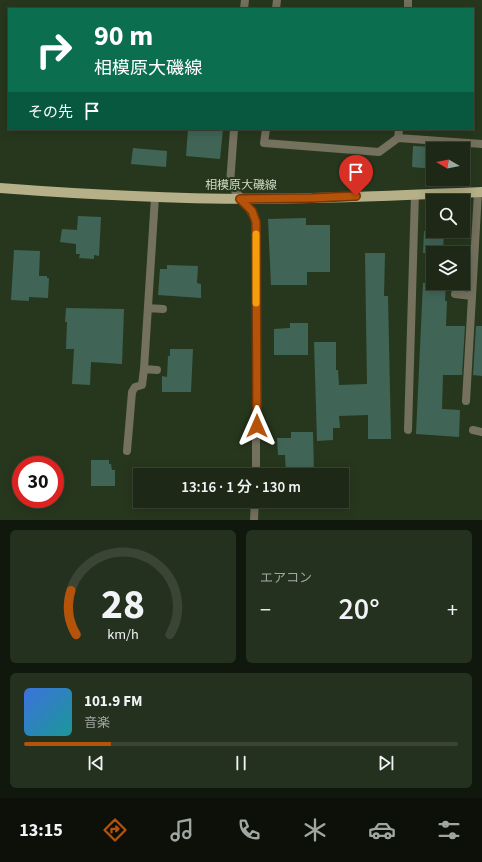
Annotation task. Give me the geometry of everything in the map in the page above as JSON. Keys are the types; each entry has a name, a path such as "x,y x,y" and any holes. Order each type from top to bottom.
{"main road":[{"name":"相模原大磯線","path":"0,188 79,194 240,199 480,192"}],"street":[{"path":"234,130 230,184 240,199 252,211 256,222 256,468"},
{"path":"266,130 264,142 379,152 398,138 482,144"},
{"path":"398,138 399,130"},
{"path":"466,401 480,192"},
{"path":"408,430 415,194"},
{"path":"127,451 132,392 135,387 142,385 144,368 155,197"},
{"path":"455,294 472,296"},
{"path":"148,308 163,309"},
{"path":"144,368 157,370"},
{"path":"473,430 482,432"},
{"path":"254,520 255,508"}],"building":[{"path":"188,130 223,130 220,159 186,156"},
{"path":"413,146 426,147 426,168 412,167"},
{"path":"133,148 167,151 166,167 131,164"},
{"path":"78,216 101,217 99,256 94,255 94,259 79,258 80,254 76,254 76,244 60,242 62,229 77,230"},
{"path":"306,218 306,225 330,225 330,272 307,272 307,285 271,285 268,219"},
{"path":"424,231 426,231 426,238 444,238 443,246 426,246 426,253 423,253"},
{"path":"14,250 40,251 39,276 47,276 47,278 49,278 48,298 29,297 29,301 11,300"},
{"path":"365,253 385,253 384,296 388,296 391,439 368,439 368,415 339,416 340,428 333,428 333,440 317,441 314,342 336,342 336,370 338,370 339,385 367,384"},
{"path":"167,265 198,266 197,283 201,284 201,298 158,295 160,269 167,269"},
{"path":"423,283 426,283 426,290 446,290 445,301 447,301 446,326 465,326 462,375 443,375 442,409 460,410 459,437 416,434"},
{"path":"66,308 124,309 122,364 91,362 90,385 72,384 74,349 66,349"},
{"path":"290,323 308,323 308,355 274,355 274,329 290,328"},
{"path":"476,326 482,326 482,376 473,375"},
{"path":"170,349 193,349 191,392 162,392 162,376 167,377 168,356 170,356"},
{"path":"291,432 313,432 314,468 286,468 285,455 278,455 277,438 291,438"},
{"path":"91,460 109,460 112,470 115,470 115,486 91,486"}],"slow traffic":[{"path":"256,234 256,303"}],"route":[{"path":"257,426 256,222 252,211 240,199 356,196"}]}
